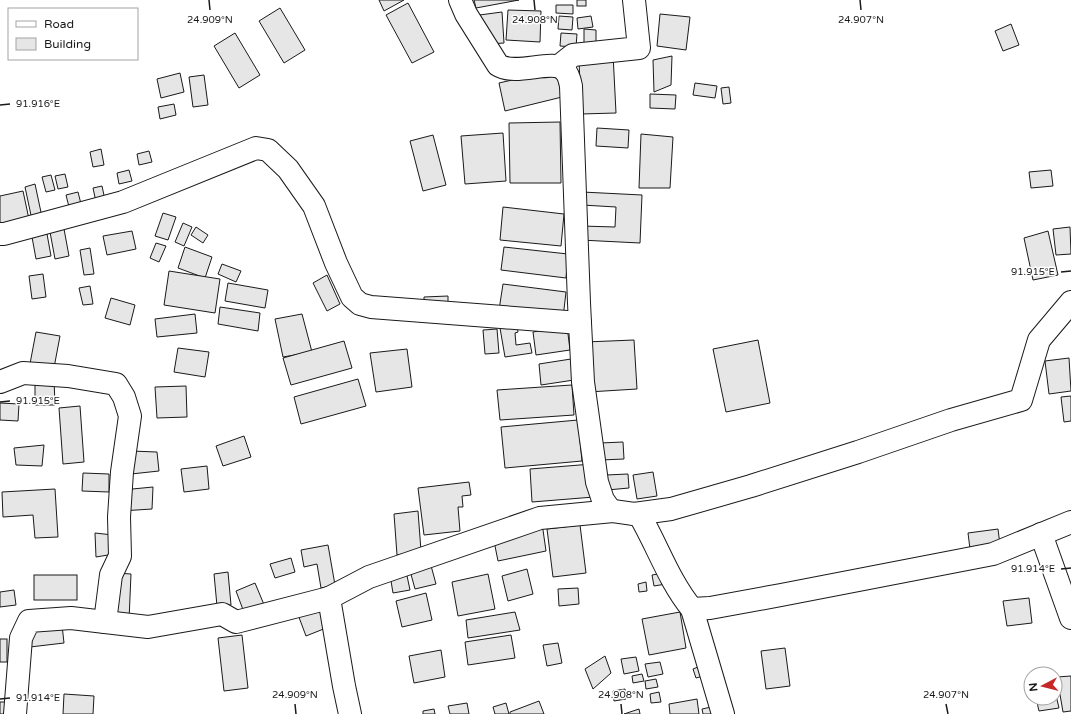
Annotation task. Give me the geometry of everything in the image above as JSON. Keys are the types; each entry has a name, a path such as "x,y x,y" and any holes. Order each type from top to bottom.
{"street":[{"path":"460,0 466,14 498,65 504,69 559,66 573,54 640,48 634,0"},
{"path":"559,66 566,71 572,86 583,382 597,482 602,500 613,511"},
{"path":"0,234 123,202 256,148 268,150 288,169 314,206 336,263 352,297 360,304 371,307 580,323"},
{"path":"634,514 671,509 751,486 858,452 951,420 1021,400 1038,340 1071,302"},
{"path":"0,382 23,373 68,376 116,384 124,397 130,416 122,472 119,517 120,556 111,575 105,622"},
{"path":"15,714 21,638 29,621 71,618 148,627 222,614 236,622 328,598 369,577 540,518 613,511 640,516 682,598 692,609 723,714"},
{"path":"692,609 710,608 993,554 1071,522"},
{"path":"1041,534 1071,618"},
{"path":"328,598 350,714"}],"building":[{"path":"379,0 404,0 384,11"},
{"path":"474,0 519,0 476,8"},
{"path":"577,0 586,0 586,6 577,6"},
{"path":"408,3 434,52 412,63 386,15"},
{"path":"556,5 573,5 573,14 556,13"},
{"path":"280,8 305,50 284,63 259,21"},
{"path":"508,10 541,11 540,42 506,40"},
{"path":"502,12 504,43 489,44 472,16"},
{"path":"660,14 690,17 686,50 657,46"},
{"path":"559,16 573,17 572,30 558,29"},
{"path":"591,16 593,27 578,29 577,18"},
{"path":"1011,24 1019,45 1003,51 995,31"},
{"path":"584,29 596,30 596,44 584,43"},
{"path":"235,33 260,75 239,88 214,46"},
{"path":"561,33 577,34 576,47 560,46"},
{"path":"613,54 616,113 581,114 579,59"},
{"path":"672,56 671,85 654,92 653,60"},
{"path":"556,70 562,97 505,111 499,83"},
{"path":"180,73 184,92 161,98 157,79"},
{"path":"204,75 208,105 193,107 189,77"},
{"path":"695,83 717,86 715,98 693,95"},
{"path":"729,87 731,103 723,104 721,88"},
{"path":"650,94 676,95 675,109 650,108"},
{"path":"174,104 176,115 160,119 158,107"},
{"path":"560,122 561,183 510,183 509,123"},
{"path":"597,128 629,130 628,148 596,146"},
{"path":"503,133 506,181 465,184 461,136"},
{"path":"641,134 673,137 670,188 639,188"},
{"path":"433,135 446,185 423,191 410,141"},
{"path":"101,149 104,165 93,167 90,152"},
{"path":"149,151 152,162 139,165 137,154"},
{"path":"129,170 132,181 119,184 117,173"},
{"path":"1051,170 1053,186 1031,188 1029,172"},
{"path":"65,174 68,187 58,189 55,176"},
{"path":"51,175 55,190 46,192 42,177"},
{"path":"35,184 42,217 32,220 25,187"},
{"path":"102,186 105,200 96,202 93,188"},
{"path":"23,191 30,224 0,226 0,196"},
{"path":"78,192 81,204 69,207 66,195"},
{"path":"582,192 642,195 640,243 580,240 581,226 615,227 616,207 582,205"},
{"path":"503,207 564,214 561,246 500,240"},
{"path":"163,213 176,217 168,240 155,236"},
{"path":"183,223 192,227 184,246 175,242"},
{"path":"196,227 208,235 203,243 191,235"},
{"path":"1070,227 1071,254 1056,255 1053,229"},
{"path":"64,229 69,256 55,259 50,232"},
{"path":"132,231 136,249 107,255 103,236"},
{"path":"1048,231 1058,275 1033,280 1024,238"},
{"path":"47,234 51,256 36,259 32,237"},
{"path":"156,243 166,246 159,262 150,258"},
{"path":"185,247 212,257 205,278 178,268"},
{"path":"504,247 568,254 566,278 501,270"},
{"path":"90,248 94,274 84,275 80,250"},
{"path":"222,264 241,271 236,282 218,274"},
{"path":"169,271 220,279 215,313 164,305"},
{"path":"43,274 46,297 32,299 29,276"},
{"path":"327,275 340,304 327,311 313,283"},
{"path":"228,283 268,290 265,308 225,301"},
{"path":"503,284 566,292 563,318 499,310"},
{"path":"90,286 93,304 83,305 79,288"},
{"path":"448,296 448,307 424,308 424,297"},
{"path":"111,298 135,305 130,325 105,318"},
{"path":"220,307 260,313 258,331 218,324"},
{"path":"195,314 197,333 157,337 155,319"},
{"path":"302,314 312,352 283,357 275,319"},
{"path":"517,325 518,332 515,333 516,345 530,343 532,353 505,357 500,328"},
{"path":"567,326 570,350 536,355 533,332"},
{"path":"497,329 499,353 485,354 483,330"},
{"path":"36,332 60,336 53,373 29,369"},
{"path":"634,340 637,389 588,392 585,342"},
{"path":"758,340 770,403 726,412 713,349"},
{"path":"344,341 352,368 291,385 283,358"},
{"path":"178,348 209,352 205,377 174,372"},
{"path":"407,349 412,387 376,392 370,353"},
{"path":"1069,358 1071,391 1049,394 1045,361"},
{"path":"571,359 574,380 541,385 539,364"},
{"path":"35,379 54,379 55,405 35,405"},
{"path":"358,379 366,406 301,424 294,397"},
{"path":"572,385 574,415 500,420 497,390"},
{"path":"186,386 187,417 157,418 155,387"},
{"path":"1071,396 1071,421 1064,422 1061,397"},
{"path":"0,403 19,404 18,421 0,420"},
{"path":"80,406 84,462 63,464 59,408"},
{"path":"578,420 582,461 505,468 501,427"},
{"path":"244,436 251,457 223,466 216,446"},
{"path":"623,442 624,459 601,460 600,443"},
{"path":"44,445 42,466 16,465 14,448"},
{"path":"131,451 157,452 159,471 131,474"},
{"path":"592,464 594,497 532,502 530,469"},
{"path":"207,466 209,489 184,492 181,469"},
{"path":"653,472 657,496 637,499 633,475"},
{"path":"83,473 109,474 109,492 82,491"},
{"path":"628,474 629,488 607,490 606,475"},
{"path":"469,482 471,495 462,496 463,507 458,507 460,531 424,535 418,488"},
{"path":"153,487 152,509 121,511 122,490"},
{"path":"55,489 58,537 35,538 33,515 3,517 2,492"},
{"path":"418,511 421,551 397,555 394,514"},
{"path":"542,523 546,551 498,561 493,536"},
{"path":"580,525 586,573 553,577 547,529"},
{"path":"998,529 1000,545 970,549 968,533"},
{"path":"95,533 113,535 114,554 96,557"},
{"path":"328,545 335,585 321,588 317,564 304,567 301,550"},
{"path":"291,558 295,572 275,578 270,564"},
{"path":"430,562 436,584 415,589 409,567"},
{"path":"527,569 533,594 508,601 502,576"},
{"path":"406,571 410,590 393,593 390,575"},
{"path":"228,572 231,605 217,606 214,574"},
{"path":"116,573 131,574 129,620 114,619"},
{"path":"664,573 666,584 654,586 652,575"},
{"path":"488,574 495,609 458,616 452,582"},
{"path":"34,575 77,575 77,600 34,600"},
{"path":"646,582 647,591 639,592 638,584"},
{"path":"255,583 265,607 245,615 236,591"},
{"path":"578,588 579,604 559,606 558,589"},
{"path":"14,590 16,605 0,607 0,592"},
{"path":"426,593 432,620 402,627 396,601"},
{"path":"1029,598 1032,623 1007,626 1003,601"},
{"path":"317,604 326,628 306,636 297,612"},
{"path":"515,612 520,630 468,638 466,620"},
{"path":"680,612 686,648 649,655 642,619"},
{"path":"62,625 64,643 30,647 28,629"},
{"path":"242,635 248,688 224,691 218,638"},
{"path":"511,635 515,658 468,665 465,642"},
{"path":"0,639 7,639 7,662 0,662"},
{"path":"558,643 562,663 547,666 543,645"},
{"path":"785,648 790,686 766,689 761,651"},
{"path":"441,650 445,677 414,683 409,656"},
{"path":"605,656 611,673 593,689 585,669"},
{"path":"636,657 639,671 624,674 621,659"},
{"path":"660,662 663,674 648,677 645,664"},
{"path":"703,665 707,675 696,678 693,669"},
{"path":"642,674 644,681 633,683 632,676"},
{"path":"1071,676 1071,711 1063,712 1062,706 1063,677"},
{"path":"656,679 658,687 646,689 645,681"},
{"path":"625,689 626,699 614,701 613,691"},
{"path":"659,692 661,702 651,703 650,694"},
{"path":"64,694 94,696 93,714 63,714"},
{"path":"697,699 699,714 670,714 669,704"},
{"path":"539,701 544,714 510,714 510,712"},
{"path":"0,702 8,702 8,714 0,714"},
{"path":"467,703 469,714 450,714 448,706"},
{"path":"506,703 509,714 495,714 493,707"},
{"path":"716,706 718,714 703,714 702,709"},
{"path":"1038,706 1059,706 1059,708 1039,711"},
{"path":"434,709 435,714 423,714 423,711"},
{"path":"639,709 640,714 624,714"}]}
